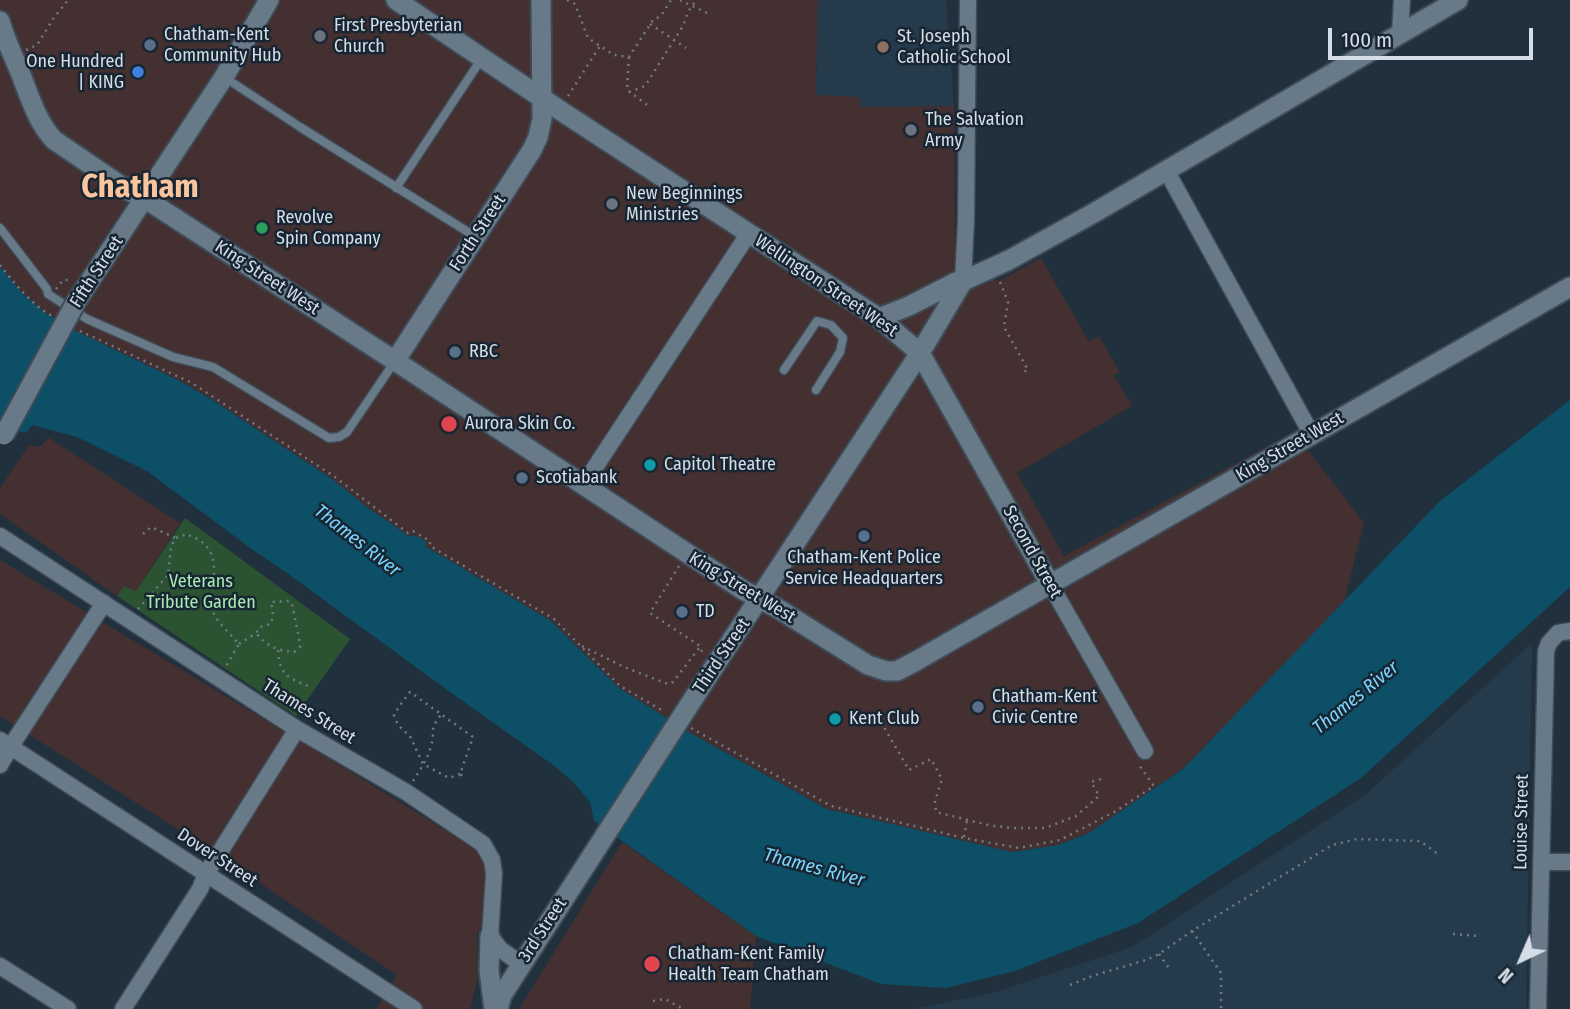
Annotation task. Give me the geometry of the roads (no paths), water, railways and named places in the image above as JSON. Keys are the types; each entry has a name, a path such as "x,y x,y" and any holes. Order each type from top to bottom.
{"street":[{"name":"Fifth Street","path":"2,438 76,302 224,77 269,0"},
{"name":"Wellington Street West","path":"396,0 416,6 482,58 541,98 879,318 920,353"},
{"name":"Forth Street","path":"395,361 532,150 538,136 542,119 541,0"},
{"path":"920,353 963,281 968,0"},
{"path":"1400,33 1402,0"},
{"path":"879,318 1009,260 1458,0"},
{"name":"King Street West","path":"1,31 46,132 54,141 743,590 868,665 886,671 897,671 1570,287"},
{"path":"1166,170 1312,435"},
{"path":"584,484 750,233"},
{"name":"Second Street","path":"920,353 1145,751"},
{"name":"Third Street","path":"593,854 920,353"},
{"name":"Thames Street","path":"0,536 297,729 406,792 483,844 492,860 494,874 490,936"},
{"path":"0,765 5,743 104,603"},
{"name":"Louise Street","path":"1538,1009 1546,651 1558,633 1570,631"},
{"path":"123,1009 297,729"},
{"name":"Dover Street","path":"5,743 414,1009"},
{"name":"3rd Street","path":"496,1009 521,964 593,854"},
{"path":"1541,862 1570,862"},
{"path":"490,936 500,949 521,964"},
{"path":"490,936 489,971 496,1009"},
{"path":"0,966 68,1009"}],"lane":[{"path":"396,188 482,58"},
{"path":"224,77 476,237"},
{"path":"0,228 47,289 48,294 77,313 173,358 213,367 329,438 339,438 346,432 395,361"},
{"path":"784,370 817,321 831,326 843,338 840,352 816,390"}],"water":[{"name":"Thames River","path":"0,267 23,294 44,312 211,399 332,479 410,537 414,535 426,541 425,546 551,621 619,688 694,735 827,809 1012,852 1058,845 1089,833 1184,768 1440,501 1570,400 1570,587 1361,778 1138,923 1015,971 946,988 881,984 756,936 594,821 590,802 556,767 147,471 77,437 32,425 26,433 0,425"}],"place":[{"name":"First Presbyterian Church","path":"320,36"},
{"name":"Chatham-Kent Community Hub","path":"150,45"},
{"name":"St. Joseph Catholic School","path":"883,47"},
{"name":"One Hundred | KING","path":"138,72"},
{"name":"The Salvation Army","path":"911,130"},
{"name":"New Beginnings Ministries","path":"612,204"},
{"name":"Revolve Spin Company","path":"262,228"},
{"name":"RBC","path":"455,352"},
{"name":"Aurora Skin Co.","path":"449,424"},
{"name":"Capitol Theatre","path":"650,465"},
{"name":"Scotiabank","path":"522,478"},
{"name":"Chatham-Kent Police Service Headquarters","path":"864,536"},
{"name":"TD","path":"682,612"},
{"name":"Chatham-Kent Civic Centre","path":"978,707"},
{"name":"Kent Club","path":"835,719"},
{"name":"Chatham-Kent Family Health Team Chatham","path":"652,964"}],"district":[{"name":"Chatham","path":"140,188"}],"park label":[{"name":"Veterans Tribute Garden","path":"201,592"}]}
